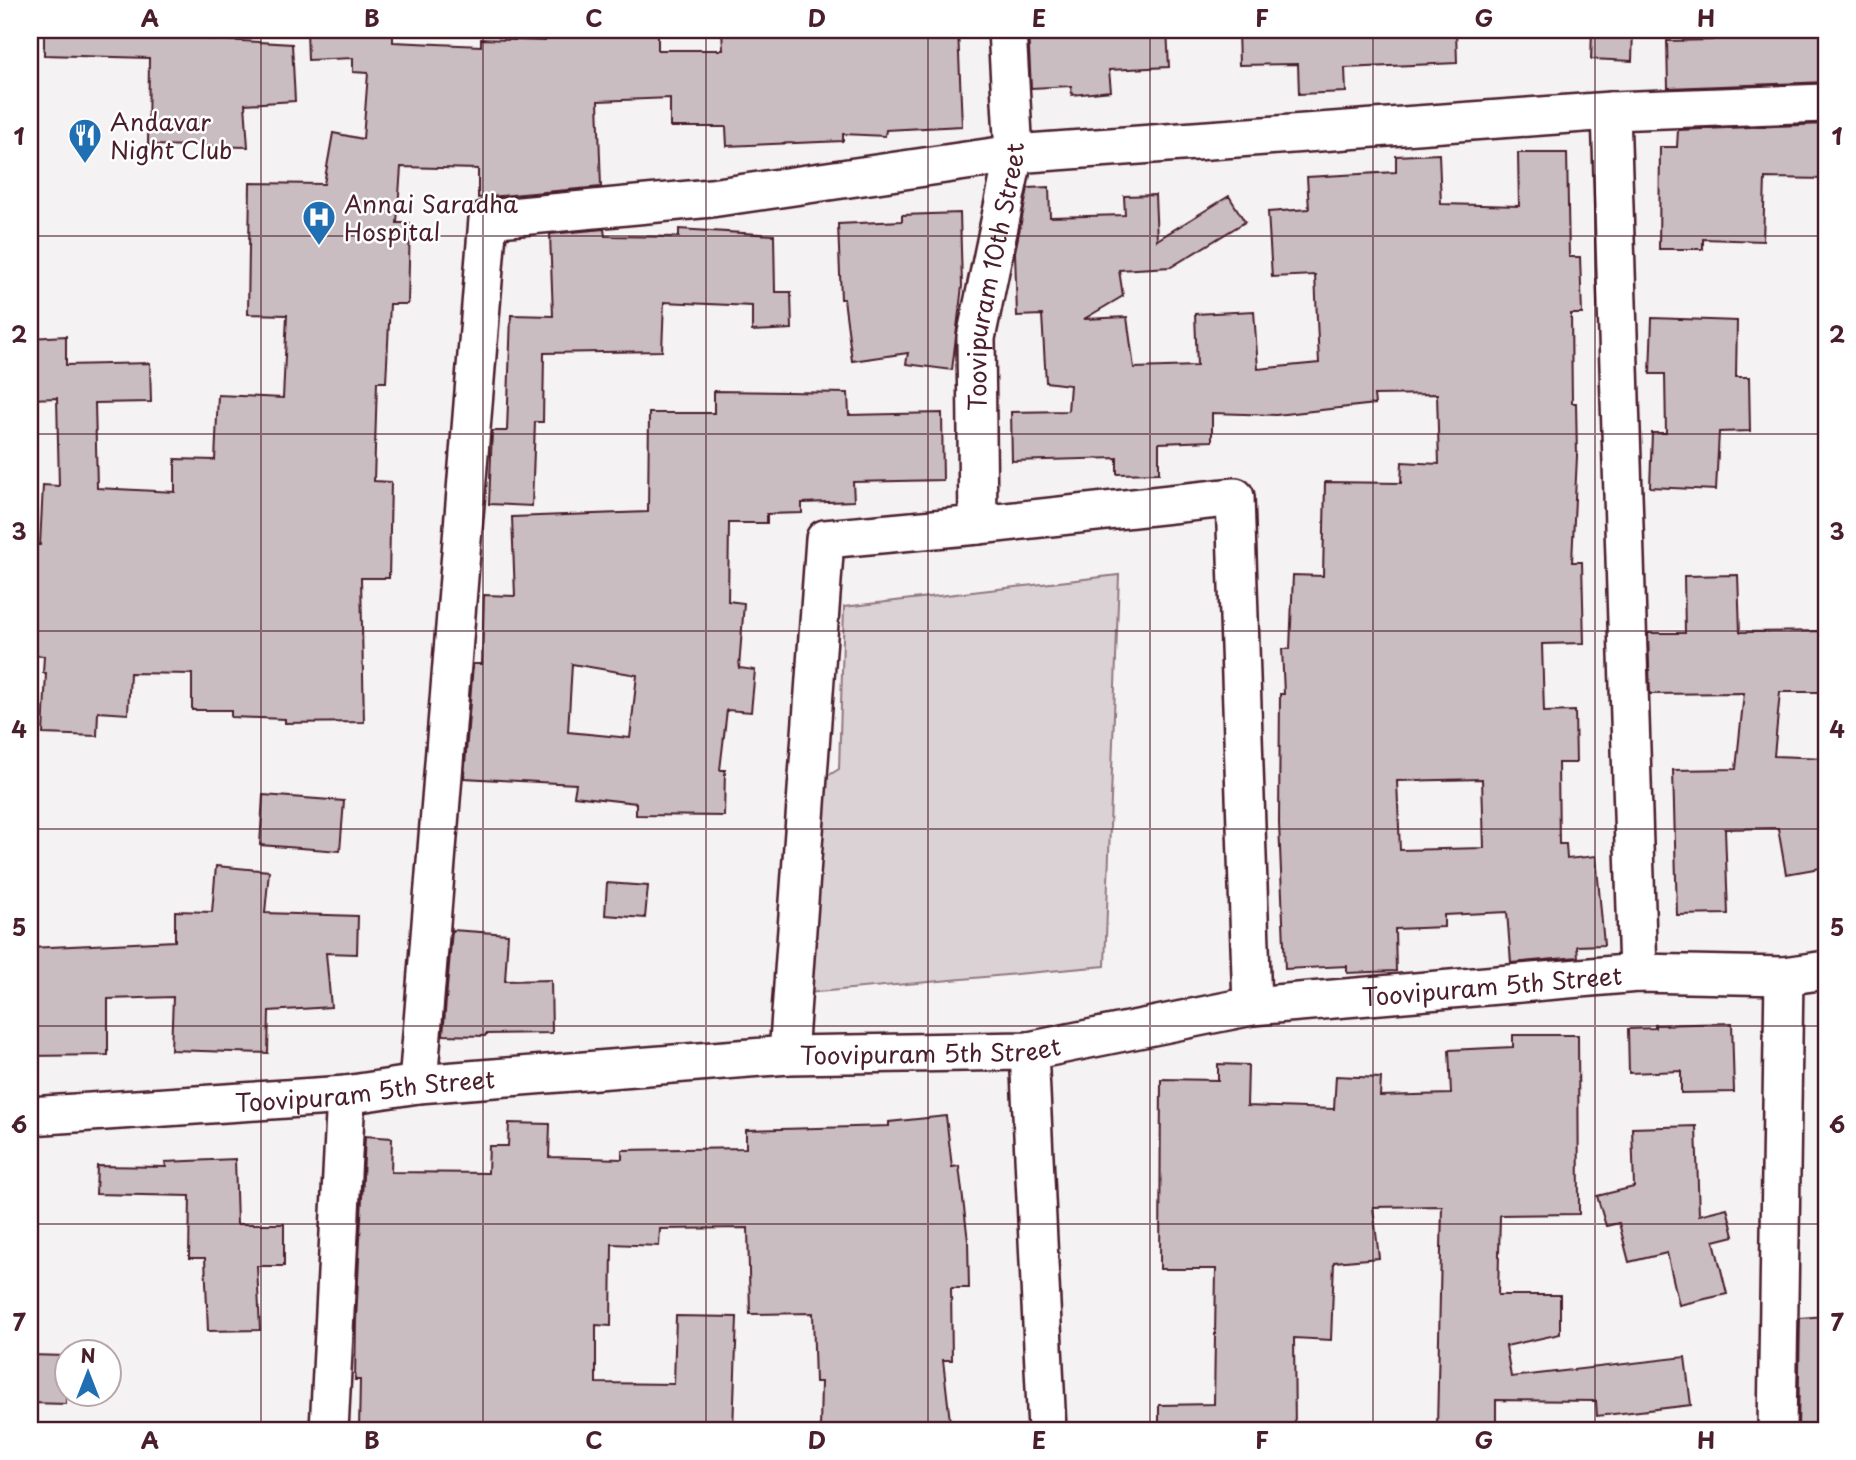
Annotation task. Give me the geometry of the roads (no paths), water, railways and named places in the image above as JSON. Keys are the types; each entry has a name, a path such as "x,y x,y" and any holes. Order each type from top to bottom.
{"street":[{"name":"Toovipuram 10th Street","path":"978,525 976,338 1013,154 1007,30"},
{"path":"418,1084 488,219 711,198 1013,154 1611,111 1826,103"},
{"path":"1611,111 1638,973"},
{"path":"788,1055 825,539 1235,497 1252,1006"},
{"name":"Toovipuram 5th Street","path":"30,1116 346,1095 418,1084 788,1055 1029,1051 1252,1006 1638,973 1784,976 1826,970"},
{"path":"1776,1430 1784,976"},
{"path":"1029,1051 1046,1430"},
{"path":"330,1430 346,1095"}],"place":[{"name":"Andavar Night Club","path":"85,165"},
{"name":"Annai Saradha Hospital","path":"319,247"}]}
